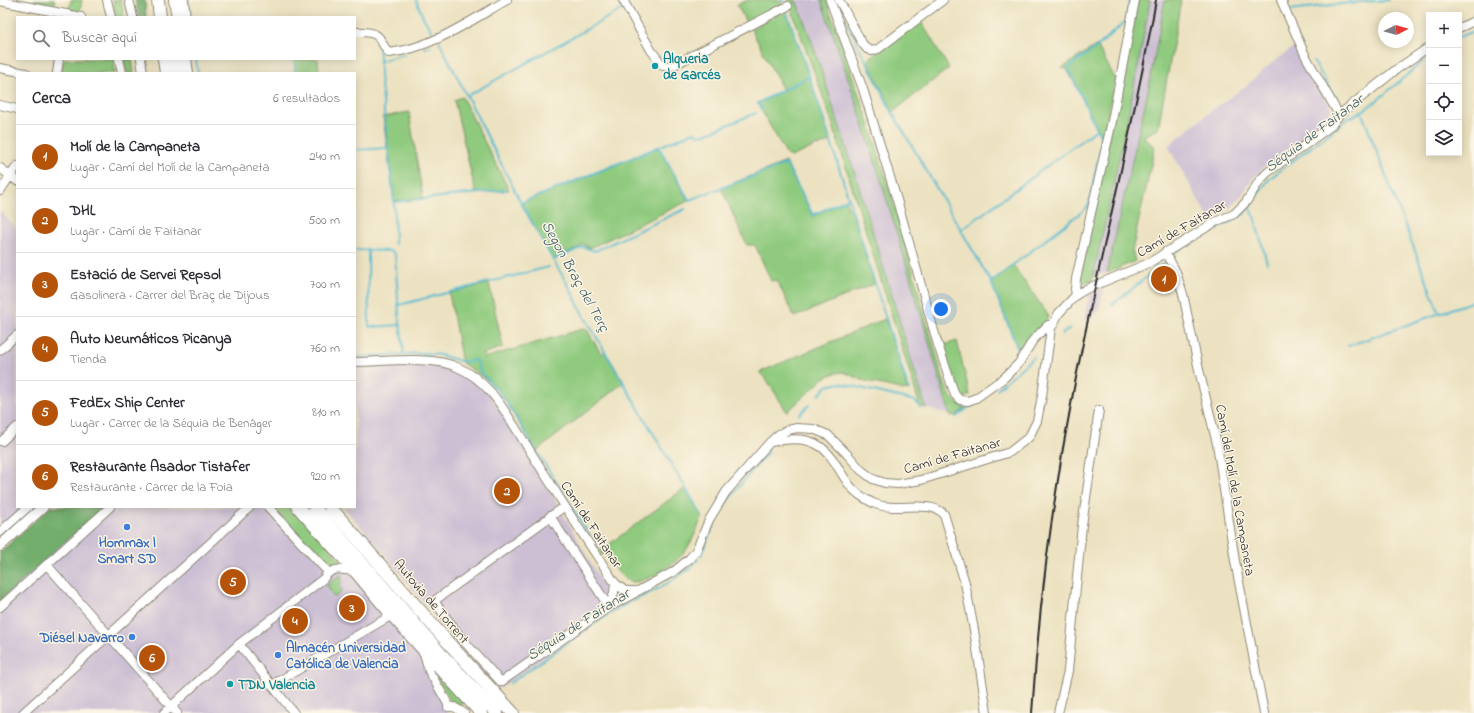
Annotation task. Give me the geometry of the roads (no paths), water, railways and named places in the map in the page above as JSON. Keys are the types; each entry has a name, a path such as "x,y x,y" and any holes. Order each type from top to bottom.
{"highway":[{"path":"152,0 153,16"},
{"path":"158,0 160,16"},
{"path":"170,0 171,16"},
{"path":"175,0 178,16"},
{"path":"156,60 158,72"},
{"path":"164,60 166,72"},
{"path":"176,60 178,72"},
{"path":"185,60 188,72"},
{"path":"299,508 392,615 481,713"},
{"name":"Autovia de Torrent","path":"315,508 440,653 497,713"},
{"name":"Autovia de Torrent","path":"331,508 443,637 513,713"},
{"path":"341,508 368,540 443,637"}],"main road":[{"path":"0,546 42,508"}],"street":[{"path":"107,0 111,16"},
{"path":"129,0 133,16"},
{"path":"184,0 186,16"},
{"path":"356,32 370,32 378,37 389,53 404,51 432,42 507,0"},
{"path":"622,0 651,50 663,66 672,66 788,6"},
{"path":"830,0 863,89 897,200 938,345 955,395 960,400 976,398 996,384 1019,363 1037,334 1048,325 1053,325"},
{"path":"839,0 862,43 867,49 872,51 878,49 943,0"},
{"path":"1076,295 1076,279 1112,121 1135,0"},
{"path":"1281,0 1305,55 1339,115"},
{"path":"0,1 69,16"},
{"path":"1462,27 1474,21"},
{"name":"Camí de Faitanar","path":"356,362 428,361 448,364 473,375 483,383 501,404 615,583 625,591 638,591 673,572 689,559 696,550 709,520 726,492 770,442 779,434 788,430 797,428 813,429 828,435 848,454 861,470 873,479 885,483 898,484 921,480 1010,452 1029,437 1038,421 1048,344 1053,325 1059,313 1076,295 1086,289 1149,263 1216,222 1234,214 1246,202 1260,180 1268,172 1331,126 1339,115 1426,48"},
{"path":"56,72 59,60"},
{"path":"119,60 122,72"},
{"path":"141,60 143,72"},
{"path":"0,68 21,72"},
{"path":"0,106 16,109"},
{"path":"0,168 14,178 0,191"},
{"name":"Camí del Molí de la Campaneta","path":"1165,252 1176,272 1183,294 1217,444 1235,561 1264,713"},
{"path":"0,350 16,336"},
{"path":"1058,713 1068,671 1082,525 1100,410"},
{"path":"0,441 16,428"},
{"path":"770,442 805,440 818,444 832,459 852,488 863,497 874,503 893,508 932,507 940,510 944,514 965,583 987,713"},
{"path":"565,506 434,601 462,640 501,682 609,607 638,591"},
{"path":"2,529 27,508"},
{"path":"0,607 109,508"},
{"path":"23,713 249,508"},
{"path":"269,508 328,572"},
{"path":"550,516 609,607"},
{"path":"47,565 177,713"},
{"path":"164,713 239,644 324,579 328,572 336,569 356,572"},
{"path":"609,607 614,593 615,583"},
{"path":"272,685 392,615"},
{"path":"239,644 294,713"},
{"path":"422,647 429,671 448,704 448,710 454,707 464,713"}],"waterway":[{"path":"188,0 190,16"},
{"name":"Segon Braç del Terç","path":"416,0 423,17 435,37"},
{"path":"467,96 623,9 618,0"},
{"path":"1020,354 991,282 1088,207 1102,140 1068,68 1098,46 1126,21 1130,0"},
{"path":"1349,0 1350,3 1388,0"},
{"path":"1289,10 1350,3"},
{"path":"786,10 819,104 909,390"},
{"path":"843,16 891,110 961,230"},
{"name":"Séquia de Faitanar","path":"1462,36 1474,31"},
{"path":"374,38 379,43 380,61"},
{"name":"Segon Braç del Terç","path":"439,41 521,203 571,290 581,311 702,516"},
{"path":"424,48 431,46"},
{"path":"395,244 394,202 380,75 380,61 405,54"},
{"name":"Séquia de Faitanar","path":"1175,252 1244,214 1269,179 1349,118 1364,110 1380,98 1426,59"},
{"path":"196,60 198,72"},
{"path":"294,60 295,72"},
{"path":"1313,61 1339,103"},
{"path":"762,110 758,103 810,76"},
{"path":"1361,111 1439,313"},
{"path":"521,203 695,132 698,135 705,134 756,113"},
{"path":"991,282 961,230 1097,129"},
{"path":"659,147 689,200 786,164 813,215 849,198"},
{"path":"356,150 388,148"},
{"path":"394,202 506,190"},
{"path":"1249,207 1253,212 1267,263"},
{"path":"553,260 583,247 595,251 685,209"},
{"path":"356,250 390,251 395,254 399,315 404,354"},
{"path":"368,250 369,327 401,325"},
{"name":"Séquia de Faitanar","path":"1112,305 1164,263"},
{"path":"399,305 549,267"},
{"path":"1348,346 1474,301"},
{"name":"Séquia de Faitanar","path":"1062,334 1070,328"},
{"path":"356,357 422,353 440,355 464,362 476,360 481,373 501,394 598,549"},
{"name":"Séquia de Faitanar","path":"997,389 1034,357"},
{"name":"Séquia de Faitanar","path":"819,395 827,386 840,383 915,401 921,408"},
{"name":"Séquia de Faitanar","path":"956,417 976,402"},
{"name":"Séquia de Faitanar","path":"799,415 809,405"},
{"name":"Séquia de Faitanar","path":"701,555 712,528 727,501 769,451"},
{"name":"Séquia de Faitanar","path":"510,683 615,610 661,587 688,570 698,559"}],"railway":[{"path":"1032,713 1043,590 1053,509 1066,428 1137,97 1156,0"}],"place":[{"name":"Alqueria de Garcés","path":"655,66"},
{"name":"Molí de la Campaneta","path":"1164,279"},
{"name":"DHL","path":"507,491"},
{"name":"Hommax | Smart SD","path":"127,527"},
{"name":"FedEx Ship Center","path":"233,582"},
{"name":"Estació de Servei Repsol","path":"352,608"},
{"name":"Auto Neumáticos Picanya","path":"295,621"},
{"name":"Diésel Navarro","path":"132,637"},
{"name":"Almacén Universidad Católica de Valencia","path":"278,655"},
{"name":"Restaurante Asador Tistafer","path":"152,658"},
{"name":"TDN Valencia","path":"230,684"}]}
